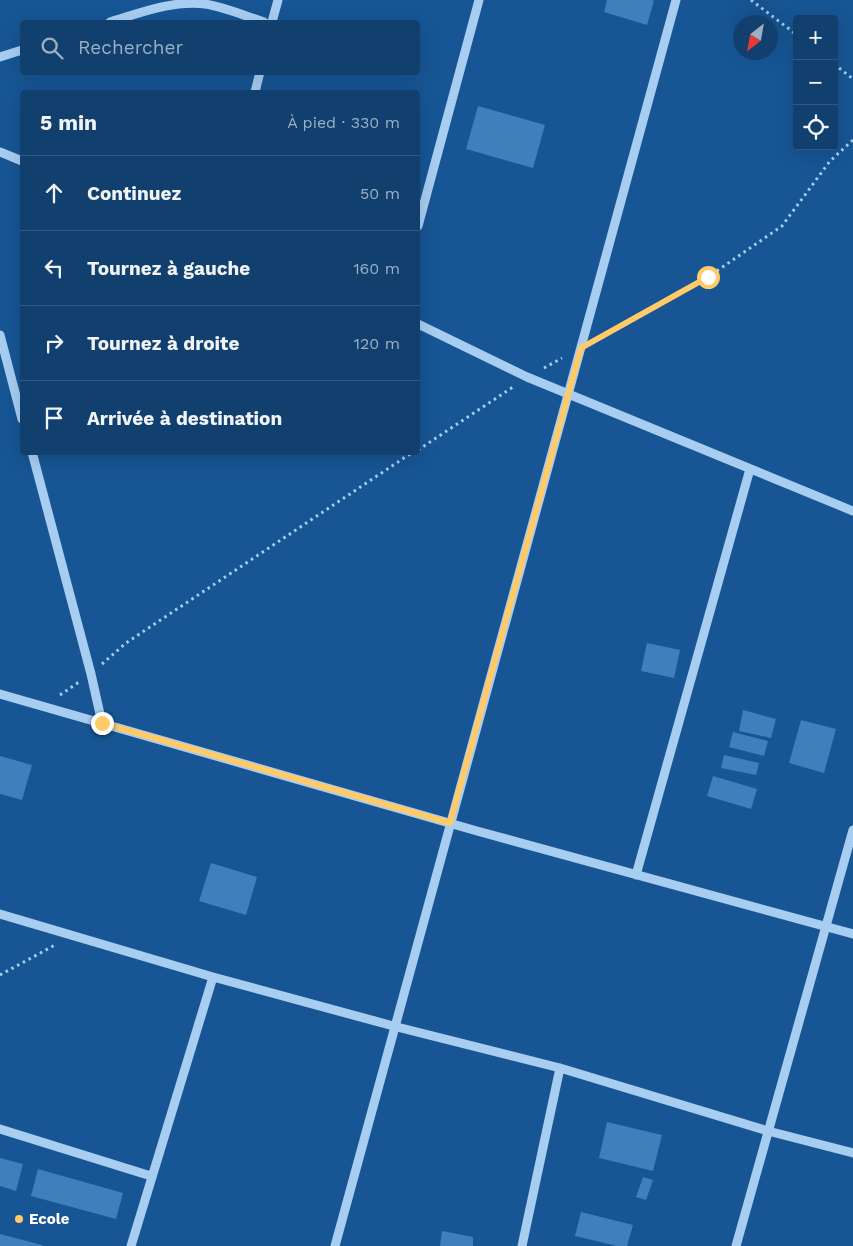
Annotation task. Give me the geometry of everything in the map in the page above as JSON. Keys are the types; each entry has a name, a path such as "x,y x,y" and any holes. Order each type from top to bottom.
{"street":[{"path":"273,20 278,0"},
{"path":"420,219 479,0"},
{"path":"335,1246 397,1027 450,823 676,0"},
{"path":"117,20 163,6 184,3 205,4 257,20"},
{"path":"0,57 20,51"},
{"path":"256,90 259,75"},
{"path":"0,152 20,160"},
{"path":"420,325 528,377 853,512"},
{"path":"0,335 20,411"},
{"path":"33,455 91,674 102,723"},
{"path":"636,875 750,469"},
{"path":"0,694 450,823 853,934"},
{"path":"736,1246 853,830"},
{"path":"0,914 76,934 214,977 397,1027 560,1068 768,1131 853,1153"},
{"path":"131,1246 151,1176 214,977"},
{"path":"522,1246 560,1068"},
{"path":"0,1129 151,1176"}],"path":[{"path":"751,0 793,33"},
{"path":"838,67 853,79"},
{"path":"420,449 528,377 708,277 782,226 830,161 853,140"},
{"path":"36,704 66,693 126,643 408,455"},
{"path":"0,975 76,934"}],"building":[{"path":"607,0 654,1 647,25 604,12"},
{"path":"478,106 545,125 533,168 466,149"},
{"path":"647,643 680,650 674,678 641,671"},
{"path":"743,710 776,719 771,738 739,731"},
{"path":"801,720 836,729 824,773 789,763"},
{"path":"733,732 768,741 764,756 729,747"},
{"path":"724,755 759,763 756,775 721,768"},
{"path":"0,756 32,765 22,800 0,794"},
{"path":"713,776 757,789 751,809 707,796"},
{"path":"211,863 257,877 246,915 199,901"},
{"path":"607,1122 662,1135 653,1171 599,1158"},
{"path":"0,1158 23,1164 16,1191 0,1186"},
{"path":"38,1169 123,1193 116,1219 31,1196"},
{"path":"643,1177 653,1180 646,1200 636,1197"},
{"path":"581,1212 633,1225 627,1246 617,1246 575,1236"},
{"path":"442,1231 473,1237 473,1246 440,1246"},
{"path":"0,1234 42,1245 42,1246 0,1246"}],"place":[{"name":"Ecole","path":"19,1219"}],"route":[{"path":"102,723 450,823 581,348 708,277"}]}
